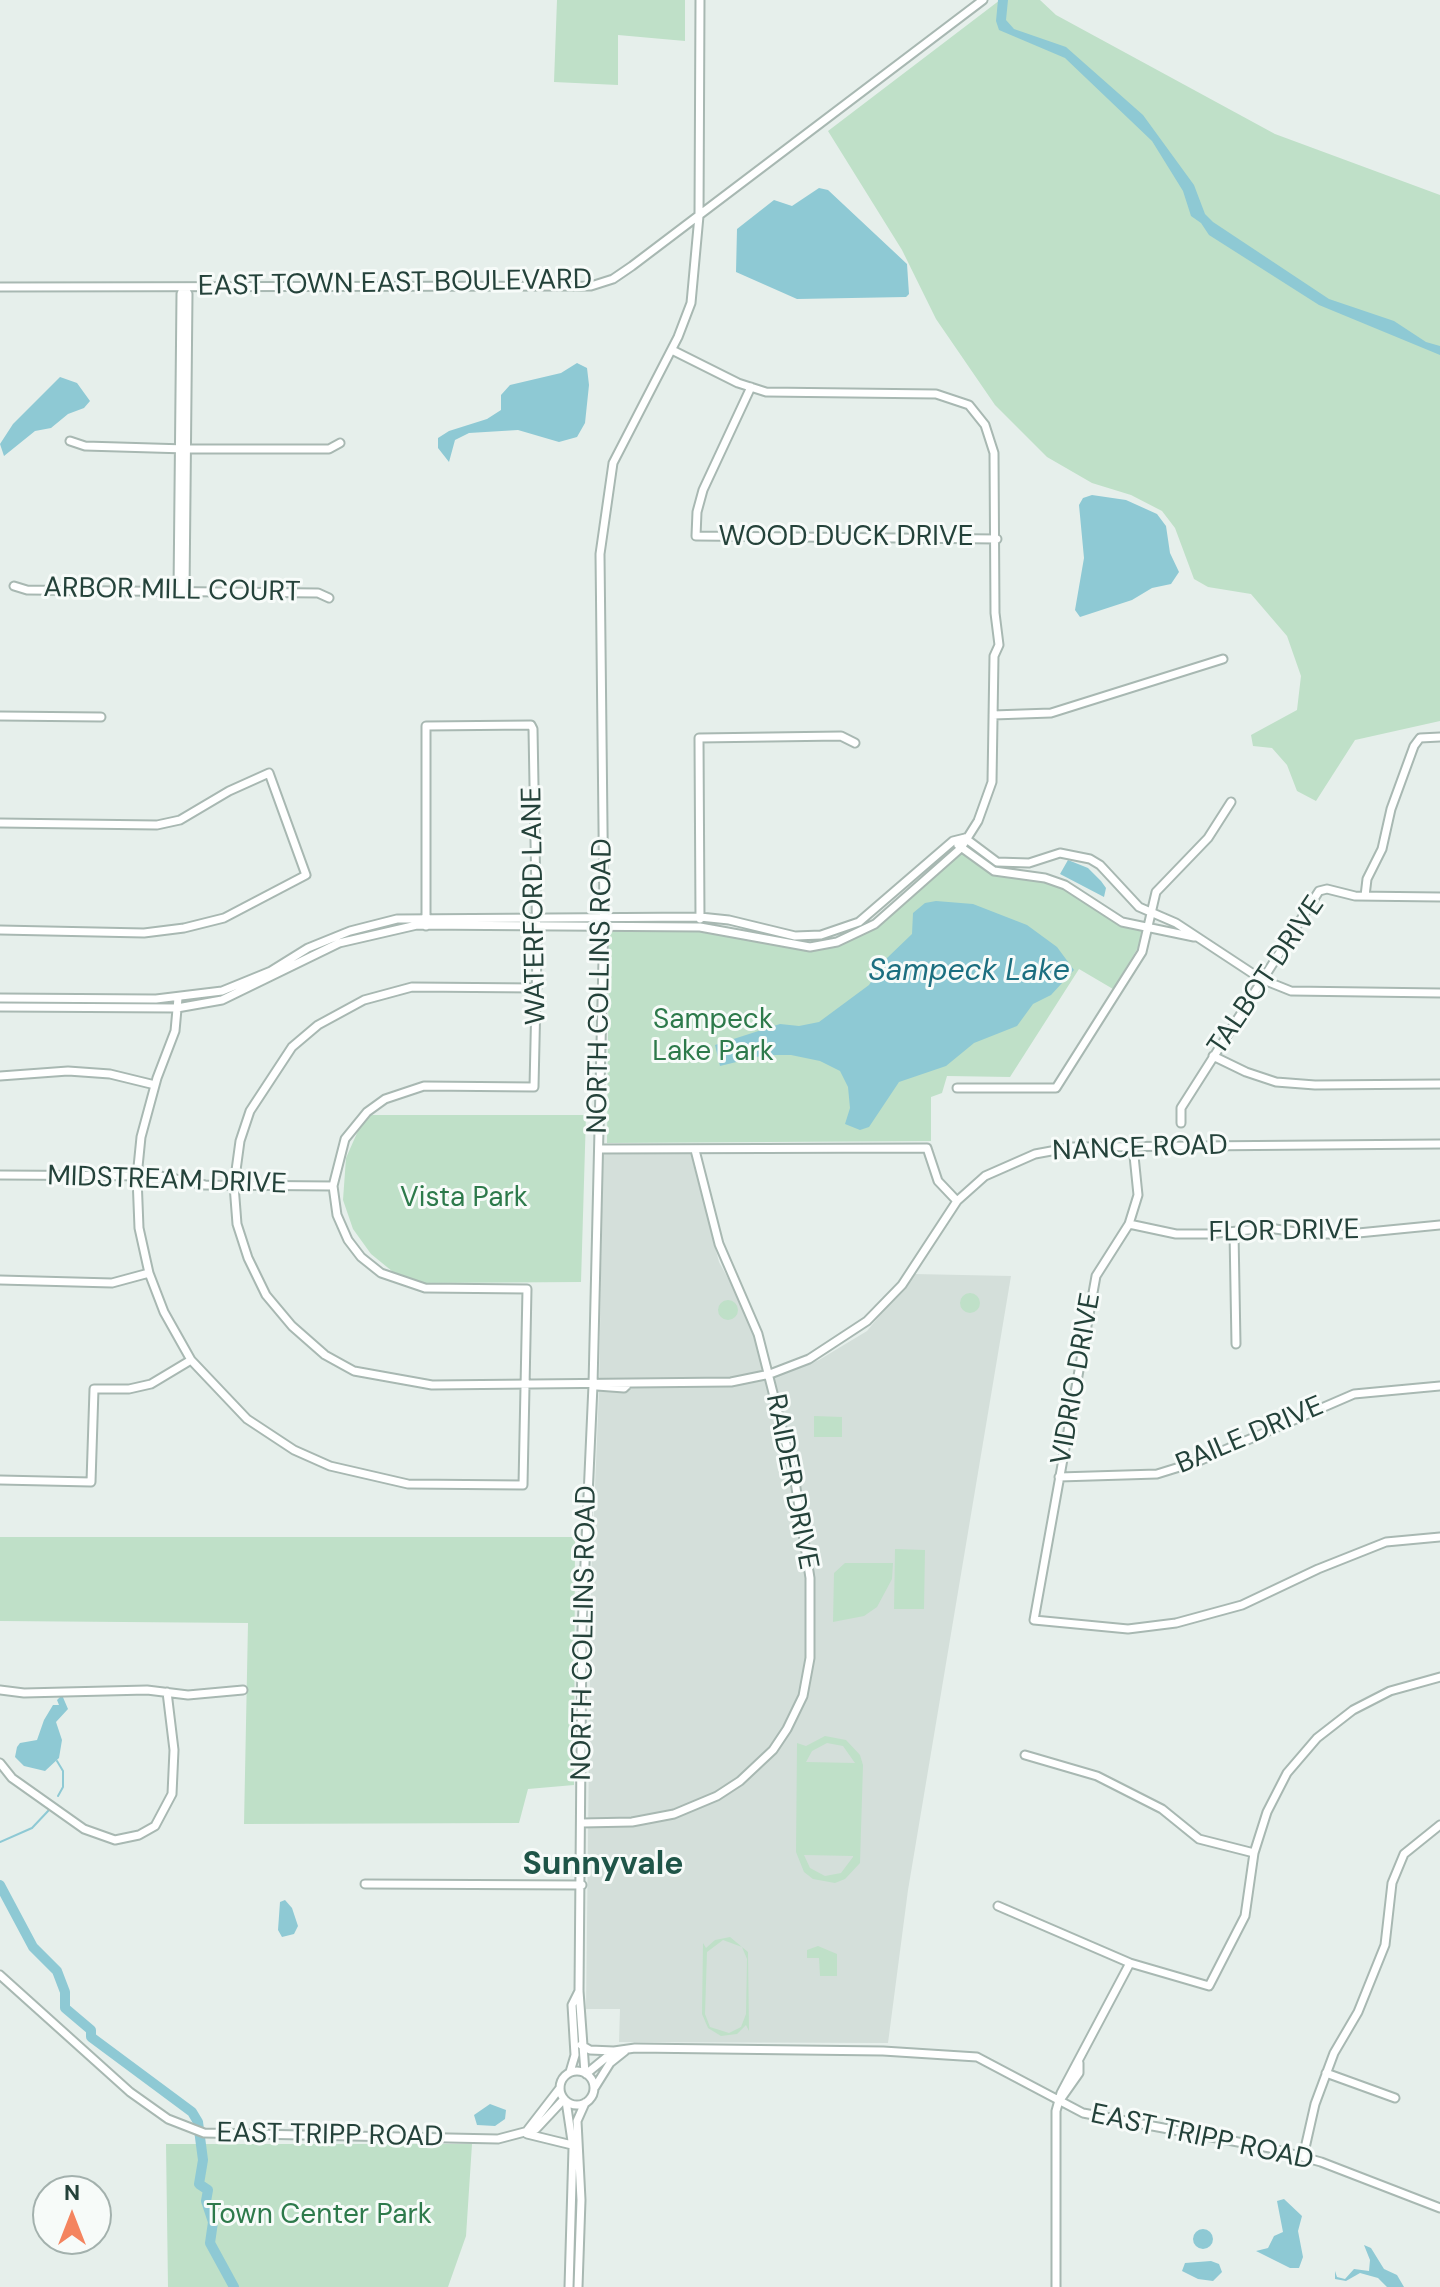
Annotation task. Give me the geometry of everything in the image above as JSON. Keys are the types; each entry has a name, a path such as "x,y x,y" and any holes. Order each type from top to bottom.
{"street":[{"name":"NORTH COLLINS ROAD","path":"586,2073 581,2045 579,1991 584,1548 593,1385 604,926 600,554 604,508 613,463 672,350 691,303 699,216 700,0"},
{"name":"EAST TOWN EAST BOULEVARD","path":"0,287 591,286 613,279 671,237 983,0"},
{"path":"671,237 687,234 697,243"},
{"path":"182,592 184,287"},
{"path":"0,998 178,998 222,991 271,971 308,948 350,931 397,919 534,926 700,927 810,947 837,942 875,924 961,848 978,821 992,782 994,656 999,645 995,613 997,539 994,453 985,425 969,405 936,394 766,392 672,350"},
{"name":"WOOD DUCK DRIVE","path":"751,387 703,490 696,536 997,539"},
{"path":"70,441 85,446 183,448 329,449 340,443"},
{"name":"ARBOR MILL COURT","path":"14,586 27,590 318,593 329,598"},
{"path":"993,715 1051,713 1223,659"},
{"path":"0,716 101,717"},
{"name":"WATERFORD LANE","path":"333,1186 345,1139 367,1112 385,1099 424,1086 534,1087 537,988 531,725 426,726 426,921"},
{"path":"700,927 699,738 841,736 855,743"},
{"path":"1365,896 1367,879 1382,849 1391,809 1414,746 1420,738 1440,737"},
{"path":"0,823 157,825 180,820 229,791 269,773 306,875 224,918 184,928 144,933 0,930"},
{"path":"957,1088 1056,1088 1142,952 1150,911 1162,882 1208,838 1231,802"},
{"path":"0,1007 177,1008 222,1000 339,943 426,921 534,917 700,917 729,920 795,936 844,930 859,922 953,841 965,838"},
{"path":"965,838 997,862 1029,863 1060,853 1090,859 1100,865 1123,894 1200,938 1261,979 1303,994 1440,993"},
{"path":"953,841 994,871 1055,881 1113,918 1200,938"},
{"name":"TALBOT DRIVE","path":"1181,1123 1181,1108 1319,891 1327,889 1365,896 1440,897"},
{"name":"NANCE ROAD","path":"537,988 412,987 364,1000 318,1025 292,1047 259,1093 240,1141 234,1185 237,1224 248,1258 266,1295 292,1326 325,1355 354,1371 432,1385 593,1385 624,1388 628,1384 705,1384 770,1374 809,1359 849,1335 885,1306 957,1201 985,1176 1035,1154 1073,1147 1440,1144"},
{"path":"178,998 175,1031 155,1085 141,1137 137,1177 139,1228 149,1273 164,1312 191,1360 247,1419 294,1450 330,1466 408,1484 523,1485 527,1289 425,1288 381,1273 361,1257 348,1240 337,1215 333,1186"},
{"path":"1213,1056 1276,1082 1315,1085 1440,1084"},
{"path":"0,1076 68,1071 110,1074 155,1085"},
{"name":"VIDRIO DRIVE","path":"1133,1146 1139,1184 1129,1224 1096,1276 1034,1620 1128,1629 1176,1623 1242,1605 1318,1569 1386,1542 1440,1537"},
{"path":"599,1149 927,1148 938,1181 957,1201"},
{"name":"RAIDER DRIVE","path":"582,1823 653,1819 717,1796 755,1769 773,1750 803,1696 811,1647 809,1565 804,1522 770,1374 750,1310 719,1244 695,1150"},
{"name":"MIDSTREAM DRIVE","path":"0,1175 168,1177 199,1184 333,1186"},
{"name":"FLOR DRIVE","path":"1129,1224 1176,1234 1268,1228 1348,1234 1440,1225"},
{"path":"1234,1232 1236,1344"},
{"path":"0,1280 112,1283 149,1273"},
{"path":"0,1480 91,1482 94,1389 129,1389 151,1384 191,1360"},
{"name":"BAILE DRIVE","path":"1059,1477 1157,1474 1199,1461 1354,1394 1440,1386"},
{"path":"998,1906 1130,1963 1209,1986 1245,1916 1254,1853 1267,1812 1287,1773 1317,1738 1353,1710 1390,1691 1440,1677"},
{"path":"0,1690 167,1692 188,1695 243,1690"},
{"path":"0,1763 12,1778 84,1829 115,1840 139,1835 155,1826 172,1794 174,1738 168,1718 167,1692"},
{"path":"1025,1755 1097,1776 1162,1809 1199,1839 1254,1853"},
{"path":"1303,2157 1326,2073 1358,2012 1385,1945 1392,1883 1404,1854 1440,1825"},
{"path":"365,1884 582,1885"},
{"path":"1056,2287 1058,2102 1079,2073 1079,2061 1130,1963"},
{"name":"EAST TRIPP ROAD","path":"0,1975 130,2092 187,2128 209,2134 498,2139 524,2134"},
{"name":"NORTH COLLINS ROAD","path":"570,2072 575,2055 572,2005 579,1991"},
{"path":"581,2045 590,2050 614,2051"},
{"path":"578,2287 577,2116 610,2063 622,2052 635,2048"},
{"name":"EAST TRIPP ROAD","path":"614,2051 635,2048 963,2055 995,2065 1058,2102 1108,2120 1255,2145 1303,2157 1440,2208"},
{"path":"524,2134 570,2072 586,2073 614,2051"},
{"path":"586,2073 592,2080 594,2091"},
{"path":"1326,2073 1395,2098"},
{"path":"560,2088 565,2100 572,2145 577,2200"},
{"path":"565,2100 575,2105 585,2103"},
{"path":"524,2134 542,2125 565,2100"},
{"path":"524,2134 572,2145"},
{"path":"569,2287 576,2252"}],"shaded area":[{"path":"690,1151 719,1262 746,1311 766,1380 819,1360 867,1331 914,1274 1011,1276 908,1890 888,2043 619,2042 620,2009 586,2009 591,1583 599,1391 603,1153"}],"green space":[{"path":"557,0 685,0 685,41 618,35 618,85 554,82"},
{"path":"1000,0 1040,0 1056,15 1275,134 1440,195 1440,721 1355,740 1316,801 1297,791 1287,765 1272,748 1253,746 1251,735 1297,710 1301,676 1287,636 1251,594 1208,587 1194,579 1175,528 1162,511 1131,495 1092,483 1047,457 995,405 936,319 902,250 828,131"},
{"name":"Sampeck Lake Park","path":"961,852 988,870 1047,880 1081,896 1103,915 1142,928 1139,946 1113,989 1079,969 1010,1077 947,1076 942,1093 931,1097 931,1141 607,1143 609,928 712,931 810,949 864,933"},
{"name":"Vista Park","path":"371,1115 586,1115 581,1282 425,1283 398,1276 371,1254 353,1229 343,1200 346,1158 361,1124"},
{"path":"970,1293 977,1296 980,1303 977,1310 970,1313 963,1310 960,1303 963,1296"},
{"path":"724,1300 732,1300 738,1310 732,1320 724,1320 718,1314 718,1306"},
{"path":"814,1416 842,1417 842,1437 814,1437"},
{"path":"0,1537 575,1537 574,1785 528,1789 519,1823 244,1824 248,1623 0,1621"},
{"path":"895,1549 925,1550 924,1609 894,1609"},
{"path":"845,1563 893,1563 892,1579 877,1607 864,1616 833,1622 834,1573"},
{"path":"825,1736 846,1740 860,1755 863,1765 860,1863 845,1879 835,1883 813,1879 804,1872 796,1852 797,1743 806,1746","holes":["827,1743 843,1746 855,1763 806,1762 812,1751","804,1855 853,1856 853,1857 841,1873 825,1876 810,1868"]},
{"path":"730,1937 742,1947 748,1952 749,2031 746,2025 737,2034 721,2036 708,2028 702,2014 703,1943 706,1948 715,1940","holes":["723,1940 742,1947 747,1959 746,2014 741,2027 729,2033 710,2027 705,2014 707,1952"]},
{"path":"818,1946 837,1954 837,1976 820,1976 819,1958 807,1958 807,1950"},
{"name":"Town Center Park","path":"166,2144 472,2144 466,2236 448,2287 168,2287"}],"water":[{"path":"998,0 1008,0 1006,20 1014,29 1066,47 1143,115 1194,185 1205,214 1213,222 1329,299 1394,321 1426,342 1440,346 1440,355 1319,305 1209,235 1201,223 1191,216 1183,191 1152,141 1065,58 999,30 996,21"},
{"path":"819,188 828,190 907,264 909,294 906,297 797,299 736,272 737,229 774,200 792,206"},
{"path":"577,363 587,368 589,385 585,423 577,437 559,442 518,430 469,433 455,440 449,462 438,448 438,438 449,431 487,419 501,410 501,395 510,385 561,373"},
{"path":"60,377 77,383 90,401 51,428 35,431 4,456 0,444 13,424"},
{"path":"1092,495 1126,500 1157,514 1166,526 1170,553 1179,572 1171,584 1152,588 1132,600 1080,617 1075,610 1084,558 1079,505 1083,498"},
{"path":"1068,860 1088,868 1101,881 1106,888 1104,897 1060,874"},
{"name":"Sampeck Lake","path":"925,903 973,904 1027,925 1057,947 1074,970 1051,995 1033,1004 1017,1026 974,1043 946,1066 899,1082 869,1127 860,1130 845,1124 850,1108 848,1087 840,1071 820,1061 791,1055 765,1055 720,1066 715,1045 780,1024 799,1026 819,1022 869,985 886,959 912,934 913,913"},
{"path":"62,1695 68,1709 56,1722 62,1740 59,1758 45,1771 24,1766 15,1757 17,1747 20,1743 37,1740 44,1720 53,1705 59,1705 57,1700"},
{"path":"285,1900 292,1908 298,1926 294,1934 282,1937 278,1930 280,1902"},
{"path":"490,2104 506,2110 505,2119 495,2126 477,2125 474,2115"},
{"path":"1284,2199 1302,2216 1298,2231 1303,2257 1299,2268 1290,2268 1256,2251 1268,2248 1274,2236 1283,2232 1277,2201"},
{"path":"1199,2229 1207,2229 1213,2239 1207,2249 1199,2249 1193,2243 1193,2235"},
{"path":"1364,2245 1371,2248 1384,2269 1397,2275 1404,2287 1387,2287 1378,2278 1360,2273 1346,2281 1335,2279 1335,2271 1337,2277 1345,2279 1354,2269 1369,2271 1370,2260"},
{"path":"1211,2261 1219,2264 1222,2272 1213,2281 1198,2279 1182,2271 1185,2263"}],"waterway":[{"path":"57,1761 63,1771 63,1787 58,1796"},
{"path":"0,1842 32,1828 49,1810"},
{"path":"0,1885 33,1947 57,1971 65,1992 65,2008 91,2030 91,2037 192,2112 198,2122 203,2160 199,2184 208,2190 206,2201 213,2222 210,2243 234,2287"}],"district":[{"name":"Sunnyvale","path":"603,1866"}]}
